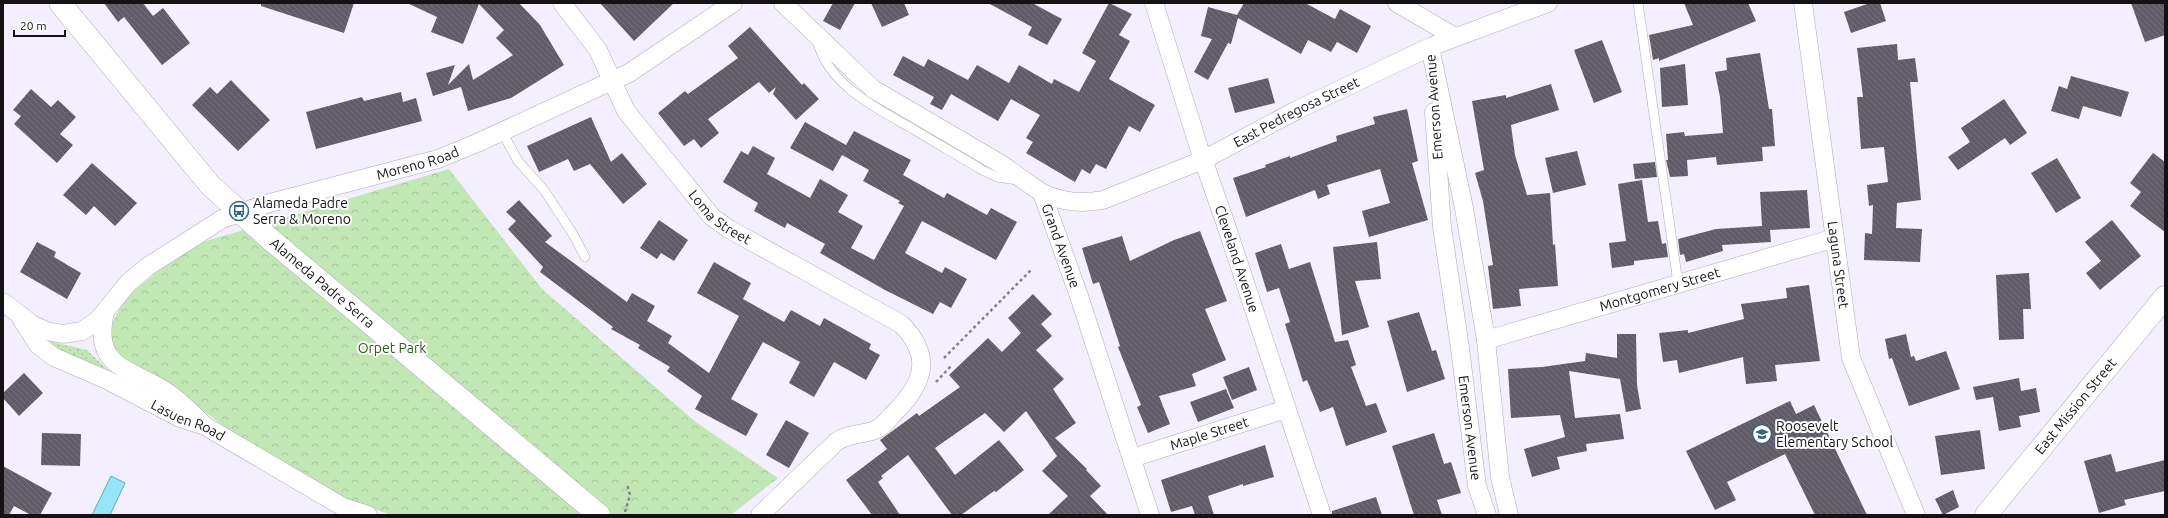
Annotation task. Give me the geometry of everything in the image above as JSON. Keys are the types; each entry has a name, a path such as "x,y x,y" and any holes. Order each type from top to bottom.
{"street":[{"name":"Alameda Padre Serra","path":"60,3 210,185 599,515"},
{"name":"Loma Street","path":"562,3 598,50 626,111 712,217 729,229 900,324 912,336 919,349 921,357 920,375 915,390 908,400 880,427 872,431 844,437 836,442 760,515"},
{"name":"Moreno Road","path":"105,312 128,283 147,266 222,219 266,204 438,159 502,132 612,81 650,59 733,3"},
{"name":"Grand Avenue","path":"782,3 873,90 1002,164 1042,193 1079,296 1150,515"},
{"name":"Cleveland Avenue","path":"1154,3 1203,160 1322,515"},
{"path":"1397,3 1454,37"},
{"name":"East Pedregosa Street","path":"1042,193 1071,203 1098,201 1203,160 1297,110 1430,47 1548,3"},
{"name":"Laguna Street","path":"1803,3 1851,358 1916,515"},
{"name":"Emerson Avenue","path":"1430,47 1464,208 1486,340 1500,477 1509,515"},
{"name":"Emerson Avenue","path":"1430,47 1442,227 1460,348 1477,486 1487,515"},
{"name":"Montgomery Street","path":"1486,340 1835,238"},
{"name":"East Mission Street","path":"1986,515 2165,297"},
{"name":"Lasuen Road","path":"3,302 19,315 42,330 62,334 82,331 105,312"},
{"path":"105,312 102,337 106,352 110,359 123,369 168,393 205,426"},
{"name":"Lasuen Road","path":"19,315 35,341 47,353 107,380 180,418 205,426 341,511 368,515"},
{"name":"Maple Street","path":"1132,458 1286,409"}],"lane":[{"path":"1638,3 1678,283"},
{"path":"502,132 518,161 544,190 573,234 585,257"}],"path":[{"path":"944,358 1031,270"},
{"path":"625,512 630,495 627,484"}],"green space":[{"name":"Orpet Park","path":"449,169 542,289 697,423 778,478 731,515 392,515 342,498 249,445 172,387 129,363 112,347 111,325 126,297 167,264 206,241"},
{"path":"48,341 87,350 108,370 61,351"}],"water":[{"path":"111,476 125,483 110,515 92,515"}],"building":[{"path":"104,3 143,3 153,16 163,8 190,43 162,65 124,17 118,22"},
{"path":"261,3 354,3 344,33 261,6"},
{"path":"407,3 519,3 540,25 564,65 511,98 468,111 461,87 433,96 426,73 455,65 448,85 469,64 473,80 513,55 496,38 504,30 479,4 463,44 431,32 437,17"},
{"path":"600,3 674,3 634,41"},
{"path":"833,3 855,3 840,30 823,21"},
{"path":"871,3 904,3 909,15 882,27"},
{"path":"988,3 1032,3 1062,19 1047,45 1028,35 1032,27"},
{"path":"1109,3 1132,14 1119,35 1130,41 1109,79 1155,105 1140,132 1129,126 1106,169 1096,164 1090,174 1082,169 1075,182 1026,153 1033,142 1026,138 1040,115 1011,99 998,121 951,94 942,110 930,104 934,97 893,75 903,56 924,67 928,59 968,80 977,65 1009,83 1019,65 1052,84 1054,79 1079,92 1096,61 1082,53"},
{"path":"1244,3 1305,3 1335,19 1340,9 1371,26 1357,53 1337,42 1331,52 1308,40 1301,54 1238,18 1231,44 1228,43 1208,80 1194,72 1212,39 1201,36 1208,7 1237,15"},
{"path":"1684,3 1748,3 1756,21 1659,61 1659,58 1653,60 1649,35 1693,25"},
{"path":"1870,3 1880,3 1886,21 1851,33 1844,12"},
{"path":"2131,3 2165,3 2165,35 2145,42"},
{"path":"750,27 802,85 804,83 819,99 796,120 773,94 776,87 769,93 759,82 708,119 719,133 701,148 694,139 684,146 658,113 685,91 688,94 738,58 728,46"},
{"path":"1602,40 1622,92 1594,103 1574,50"},
{"path":"1897,44 1898,60 1915,58 1918,82 1910,82 1921,200 1897,203 1896,228 1922,229 1920,262 1864,260 1865,233 1872,234 1873,205 1869,206 1867,185 1888,182 1884,147 1861,149 1857,97 1863,97 1857,48"},
{"path":"1760,53 1769,109 1772,109 1775,146 1762,147 1763,161 1717,165 1716,157 1687,160 1688,176 1670,177 1666,160 1668,160 1666,134 1684,132 1685,136 1723,133 1720,97 1715,72 1727,70 1726,58"},
{"path":"1685,64 1688,105 1662,107 1660,68"},
{"path":"2071,76 2129,92 2121,117 2083,106 2079,119 2051,111 2059,86 2067,89"},
{"path":"1268,78 1275,103 1235,113 1228,88"},
{"path":"231,80 270,120 238,151 192,105 210,87 217,94"},
{"path":"1551,84 1559,110 1511,125 1515,155 1527,195 1550,193 1553,245 1555,244 1558,286 1519,289 1521,306 1493,309 1488,266 1493,265 1483,201 1475,173 1484,170 1472,101 1506,95 1506,98"},
{"path":"31,89 51,107 58,100 76,117 60,134 73,145 57,163 14,124 21,116 13,110"},
{"path":"401,92 403,102 416,98 422,121 316,149 306,112 362,97 364,101"},
{"path":"2004,99 2027,133 2010,145 2005,138 1958,170 1948,157 1970,142 1961,128"},
{"path":"1407,109 1418,161 1412,163 1428,220 1369,237 1362,211 1390,203 1380,169 1327,185 1330,194 1318,199 1315,190 1246,217 1233,178 1266,167 1265,165 1290,156 1290,158 1337,141 1336,136 1375,124 1373,117"},
{"path":"591,117 611,162 622,153 647,184 623,204 590,164 574,171 568,159 539,172 527,146"},
{"path":"805,122 846,145 854,131 911,160 903,175 944,198 947,193 987,215 991,208 1017,222 996,260 922,221 905,253 942,273 945,267 967,279 951,308 940,302 933,314 885,290 820,253 825,244 787,223 785,228 754,211 758,203 723,182 741,151 748,155 753,146 775,158 767,174 810,198 820,179 848,195 838,212 863,226 851,248 874,260 904,206 898,203 900,201 863,181 869,170 842,155 833,171 790,148"},
{"path":"1577,151 1586,185 1553,193 1545,158"},
{"path":"2153,153 2165,162 2165,232 2130,206 2141,192 2130,183"},
{"path":"2057,158 2081,198 2056,213 2031,173"},
{"path":"1655,162 1657,177 1635,179 1633,164"},
{"path":"92,163 137,203 115,226 94,206 86,215 63,195"},
{"path":"1642,180 1648,222 1658,221 1662,244 1666,243 1668,257 1634,261 1634,265 1612,268 1609,243 1626,241 1618,184"},
{"path":"1807,190 1810,228 1770,230 1771,242 1722,245 1723,251 1686,262 1684,254 1680,255 1678,239 1716,229 1762,226 1760,192"},
{"path":"519,200 552,236 545,242 627,302 632,293 655,306 647,321 672,336 668,343 709,373 739,316 697,293 714,262 751,283 743,299 784,322 791,310 820,326 824,318 871,344 869,349 880,355 866,380 834,362 814,397 789,383 800,362 763,342 731,399 758,414 746,436 695,409 702,396 667,371 670,367 638,348 640,345 611,329 613,327 540,272 543,267 508,229 516,221 506,212"},
{"path":"659,220 688,240 674,261 661,253 657,259 640,248"},
{"path":"2112,220 2141,256 2100,290 2086,273 2101,261 2085,242"},
{"path":"1200,231 1227,301 1205,309 1226,360 1192,374 1196,386 1159,396 1170,424 1148,433 1137,407 1141,405 1118,347 1120,346 1099,282 1093,284 1082,248 1122,236 1130,261 1174,240"},
{"path":"37,242 56,252 54,257 81,273 67,299 20,272"},
{"path":"1377,242 1381,279 1355,281 1369,327 1342,335 1333,247"},
{"path":"1281,244 1289,269 1310,262 1335,342 1348,340 1356,365 1351,367 1366,406 1376,403 1387,432 1346,446 1333,407 1320,412 1307,380 1303,382 1285,324 1290,322 1279,288 1267,292 1255,253"},
{"path":"2029,273 2031,309 2023,309 2024,339 1999,340 1996,275"},
{"path":"1809,285 1820,361 1775,365 1777,381 1746,384 1743,357 1679,373 1677,360 1663,362 1659,333 1688,330 1688,333 1744,319 1741,304 1787,298 1786,288"},
{"path":"1033,294 1052,314 1041,324 1052,336 1036,350 1064,379 1053,389 1076,423 1055,438 1087,469 1086,470 1101,486 1090,496 1108,515 1048,515 1068,496 1042,471 1057,456 1026,411 1004,432 985,413 935,448 955,475 999,440 1024,470 996,492 994,491 961,515 952,515 908,455 881,476 883,478 878,482 900,515 872,515 846,480 887,449 880,440 917,413 919,416 960,387 949,375 988,338 1002,352 1021,333 1008,318"},
{"path":"1419,312 1432,351 1436,350 1445,379 1407,392 1387,321"},
{"path":"1617,334 1636,334 1637,385 1641,409 1626,412 1620,379 1569,371 1575,418 1620,414 1624,439 1586,444 1587,451 1557,457 1560,469 1532,477 1524,449 1565,437 1560,415 1511,418 1508,369 1542,367 1585,361 1586,353 1617,358"},
{"path":"1906,334 1911,357 1914,356 1916,361 1946,351 1960,389 1909,406 1892,358 1889,359 1885,339"},
{"path":"1249,367 1257,390 1232,400 1223,377"},
{"path":"24,373 43,393 19,416 3,398 3,393"},
{"path":"2019,378 2021,391 2036,388 2040,412 2019,416 2021,427 1999,431 1993,397 1976,400 1973,387"},
{"path":"1226,389 1234,408 1198,422 1190,402"},
{"path":"1790,401 1796,414 1814,405 1867,515 1815,515 1785,454 1727,482 1736,500 1715,510 1686,451"},
{"path":"786,420 809,433 789,468 766,455"},
{"path":"1980,430 1985,469 1941,475 1935,436"},
{"path":"42,433 81,434 80,466 41,465"},
{"path":"1434,433 1444,464 1451,462 1461,493 1437,500 1442,515 1414,515 1392,446"},
{"path":"1265,445 1274,477 1243,486 1243,484 1208,496 1214,515 1195,515 1192,506 1171,512 1161,480"},
{"path":"2111,454 2116,472 2165,460 2165,491 2124,500 2126,505 2099,513 2084,461"},
{"path":"3,466 52,493 40,515 31,515 14,506 9,515 3,515"},
{"path":"1953,490 1959,507 1943,515 1935,499"},
{"path":"1376,497 1382,515 1332,515 1332,511"}],"place":[{"name":"Alameda Padre Serra & Moreno","path":"239,211"},
{"name":"Roosevelt Elementary School","path":"1762,434"}]}
